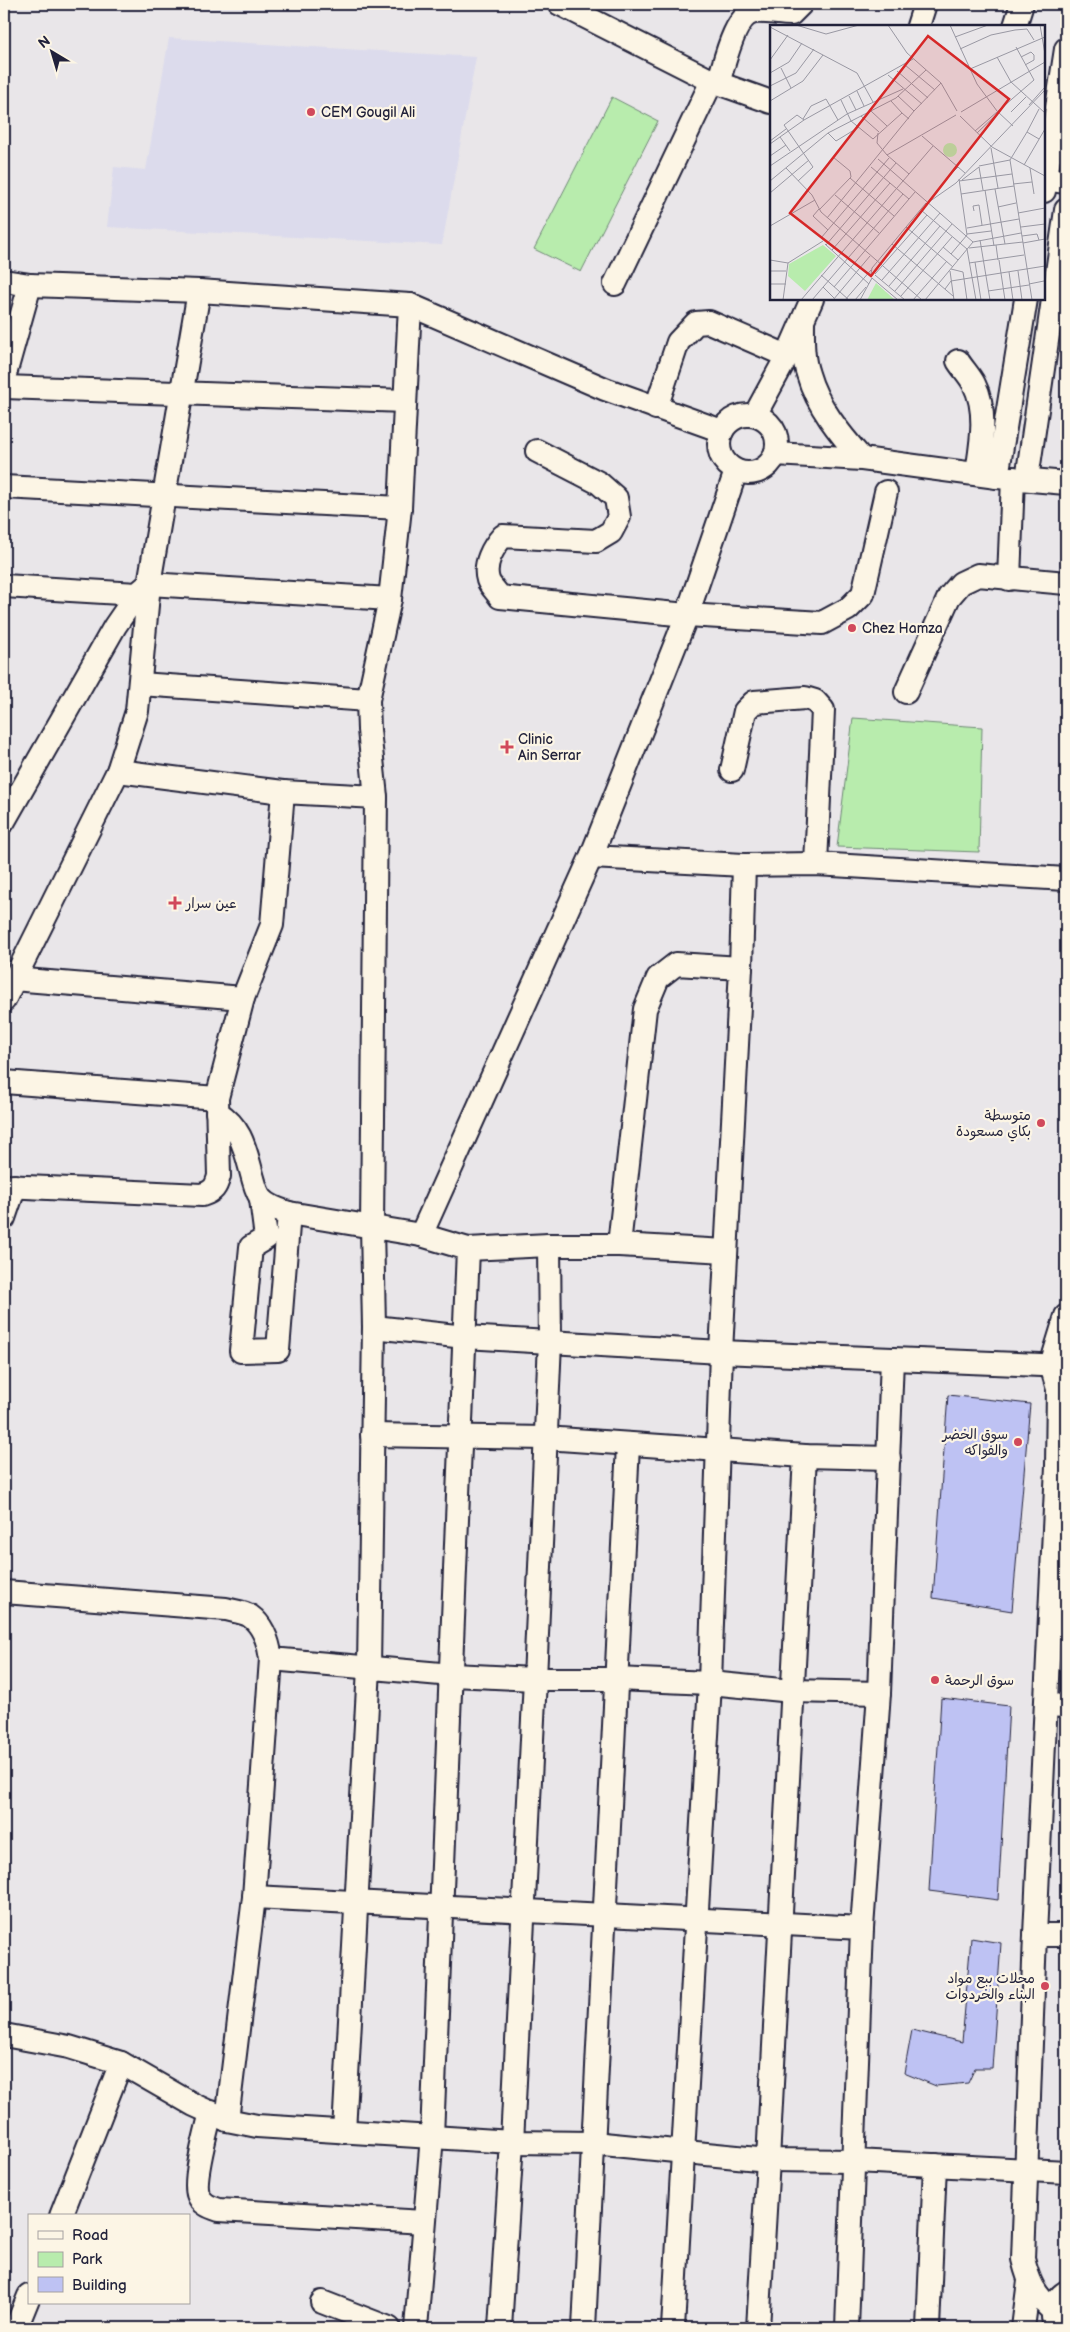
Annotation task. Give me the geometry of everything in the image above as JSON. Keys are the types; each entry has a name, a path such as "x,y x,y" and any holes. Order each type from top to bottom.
{"street":[{"path":"560,4 715,82 770,102"},
{"path":"616,284 715,82 735,30 741,20 753,12 791,14 802,4"},
{"path":"918,25 925,4"},
{"path":"1015,25 1022,4"},
{"path":"1050,183 1066,49"},
{"path":"1004,477 1066,210"},
{"path":"4,281 30,285 200,291 410,305 605,389 722,431"},
{"path":"4,378 30,285"},
{"path":"4,1000 118,771 138,711 143,589 164,495 200,291"},
{"path":"755,416 787,356 812,300"},
{"path":"1008,579 1004,477 1026,300"},
{"path":"344,2132 369,1668 374,1327 372,1226 376,797 368,730 368,700 390,599 400,508 410,305"},
{"path":"803,320 803,350 808,375 837,430 862,459"},
{"path":"656,408 678,342 696,323 709,322 787,356"},
{"path":"958,361 974,385 980,404 982,429 1004,477"},
{"path":"4,388 405,401"},
{"path":"755,416 771,426 777,444 776,454 770,463 755,472 736,471 728,466 719,450 722,431 727,423 736,418 755,416"},
{"path":"537,451 599,483 616,498 619,517 611,532 596,541 503,536 493,548 487,564 488,580 500,597 687,615 822,623 848,609 864,594 886,492"},
{"path":"776,454 862,459 1066,483"},
{"path":"421,1236 591,857 687,615 736,471"},
{"path":"4,487 400,508"},
{"path":"906,692 949,597 961,582 978,575 1066,583"},
{"path":"4,586 143,589 390,599"},
{"path":"4,821 114,626 143,589"},
{"path":"140,684 368,700"},
{"path":"732,770 745,711 754,702 804,698 815,701 823,710 816,864"},
{"path":"118,771 283,792 376,797"},
{"path":"4,1218 9,1186 202,1196 211,1192 216,1187 219,1176 217,1105 243,998 272,925 283,792"},
{"path":"591,857 744,865 816,864 1066,878"},
{"path":"673,2328 710,1683 721,1352 741,968 744,865"},
{"path":"619,1245 645,1009 658,978 676,964 741,968"},
{"path":"13,979 243,998"},
{"path":"4,1082 217,1105 237,1129 255,1188 261,1198 270,1205 289,1214 372,1226 421,1236 468,1249 549,1245 619,1245 726,1251"},
{"path":"261,1198 266,1238 251,1247 241,1351 278,1350 289,1214"},
{"path":"500,2328 512,2142 522,1910 535,1679 550,1342 549,1245"},
{"path":"416,2328 432,2136 468,1249"},
{"path":"1055,2320 1029,2281 1023,2259 1035,1934 1056,1705 1062,1466 1061,1373 1066,1316"},
{"path":"374,1327 465,1337 721,1352 892,1359 1061,1373"},
{"path":"847,2328 855,2161 862,1928 879,1693 892,1359"},
{"path":"372,1435 545,1438 718,1451 889,1458"},
{"path":"584,2328 628,1445"},
{"path":"758,2328 804,1456"},
{"path":"4,1592 226,1609 250,1615 263,1631 269,1644 271,1659 254,1897 219,2116 198,2178 197,2194 208,2207 219,2210 424,2222"},
{"path":"271,1659 452,1675 535,1679 616,1679 710,1683 792,1691 879,1693"},
{"path":"254,1897 696,1918 862,1928"},
{"path":"1035,1934 1066,1935"},
{"path":"4,2034 69,2047 121,2063 194,2105 219,2116 257,2126 512,2142 593,2143 768,2160 855,2161 1066,2172"},
{"path":"61,2214 121,2063"},
{"path":"928,2328 935,2165"},
{"path":"1023,2328 1029,2281"},
{"path":"1055,2320 1058,2299 1066,2292"},
{"path":"16,2328 28,2298"},
{"path":"322,2302 389,2328"}],"shaded area":[{"name":"CEM Gougil Ali","path":"169,38 476,57 442,245 107,227 114,167 146,170"}],"green space":[{"path":"612,97 658,121 581,272 534,249"},
{"path":"853,718 982,727 979,852 837,847"}],"building":[{"path":"948,1395 1030,1404 1012,1611 933,1598"},
{"path":"941,1698 1009,1706 998,1900 929,1891"},
{"path":"971,1938 1001,1943 992,2068 975,2068 968,2083 936,2086 904,2073 912,2030 962,2042"}],"place":[{"name":"CEM Gougil Ali","path":"311,112"},
{"name":"Chez Hamza","path":"852,628"},
{"name":"Clinic Ain Serrar","path":"507,747"},
{"name":"عين سرار","path":"175,903"},
{"name":"متوسطة بكاي مسعودة","path":"1041,1123"},
{"name":"سوق الخضر والفواكه","path":"1018,1442"},
{"name":"سوق الرحمة","path":"935,1680"},
{"name":"محلات ببع مواد البناء والخردوات","path":"1045,1986"}]}
